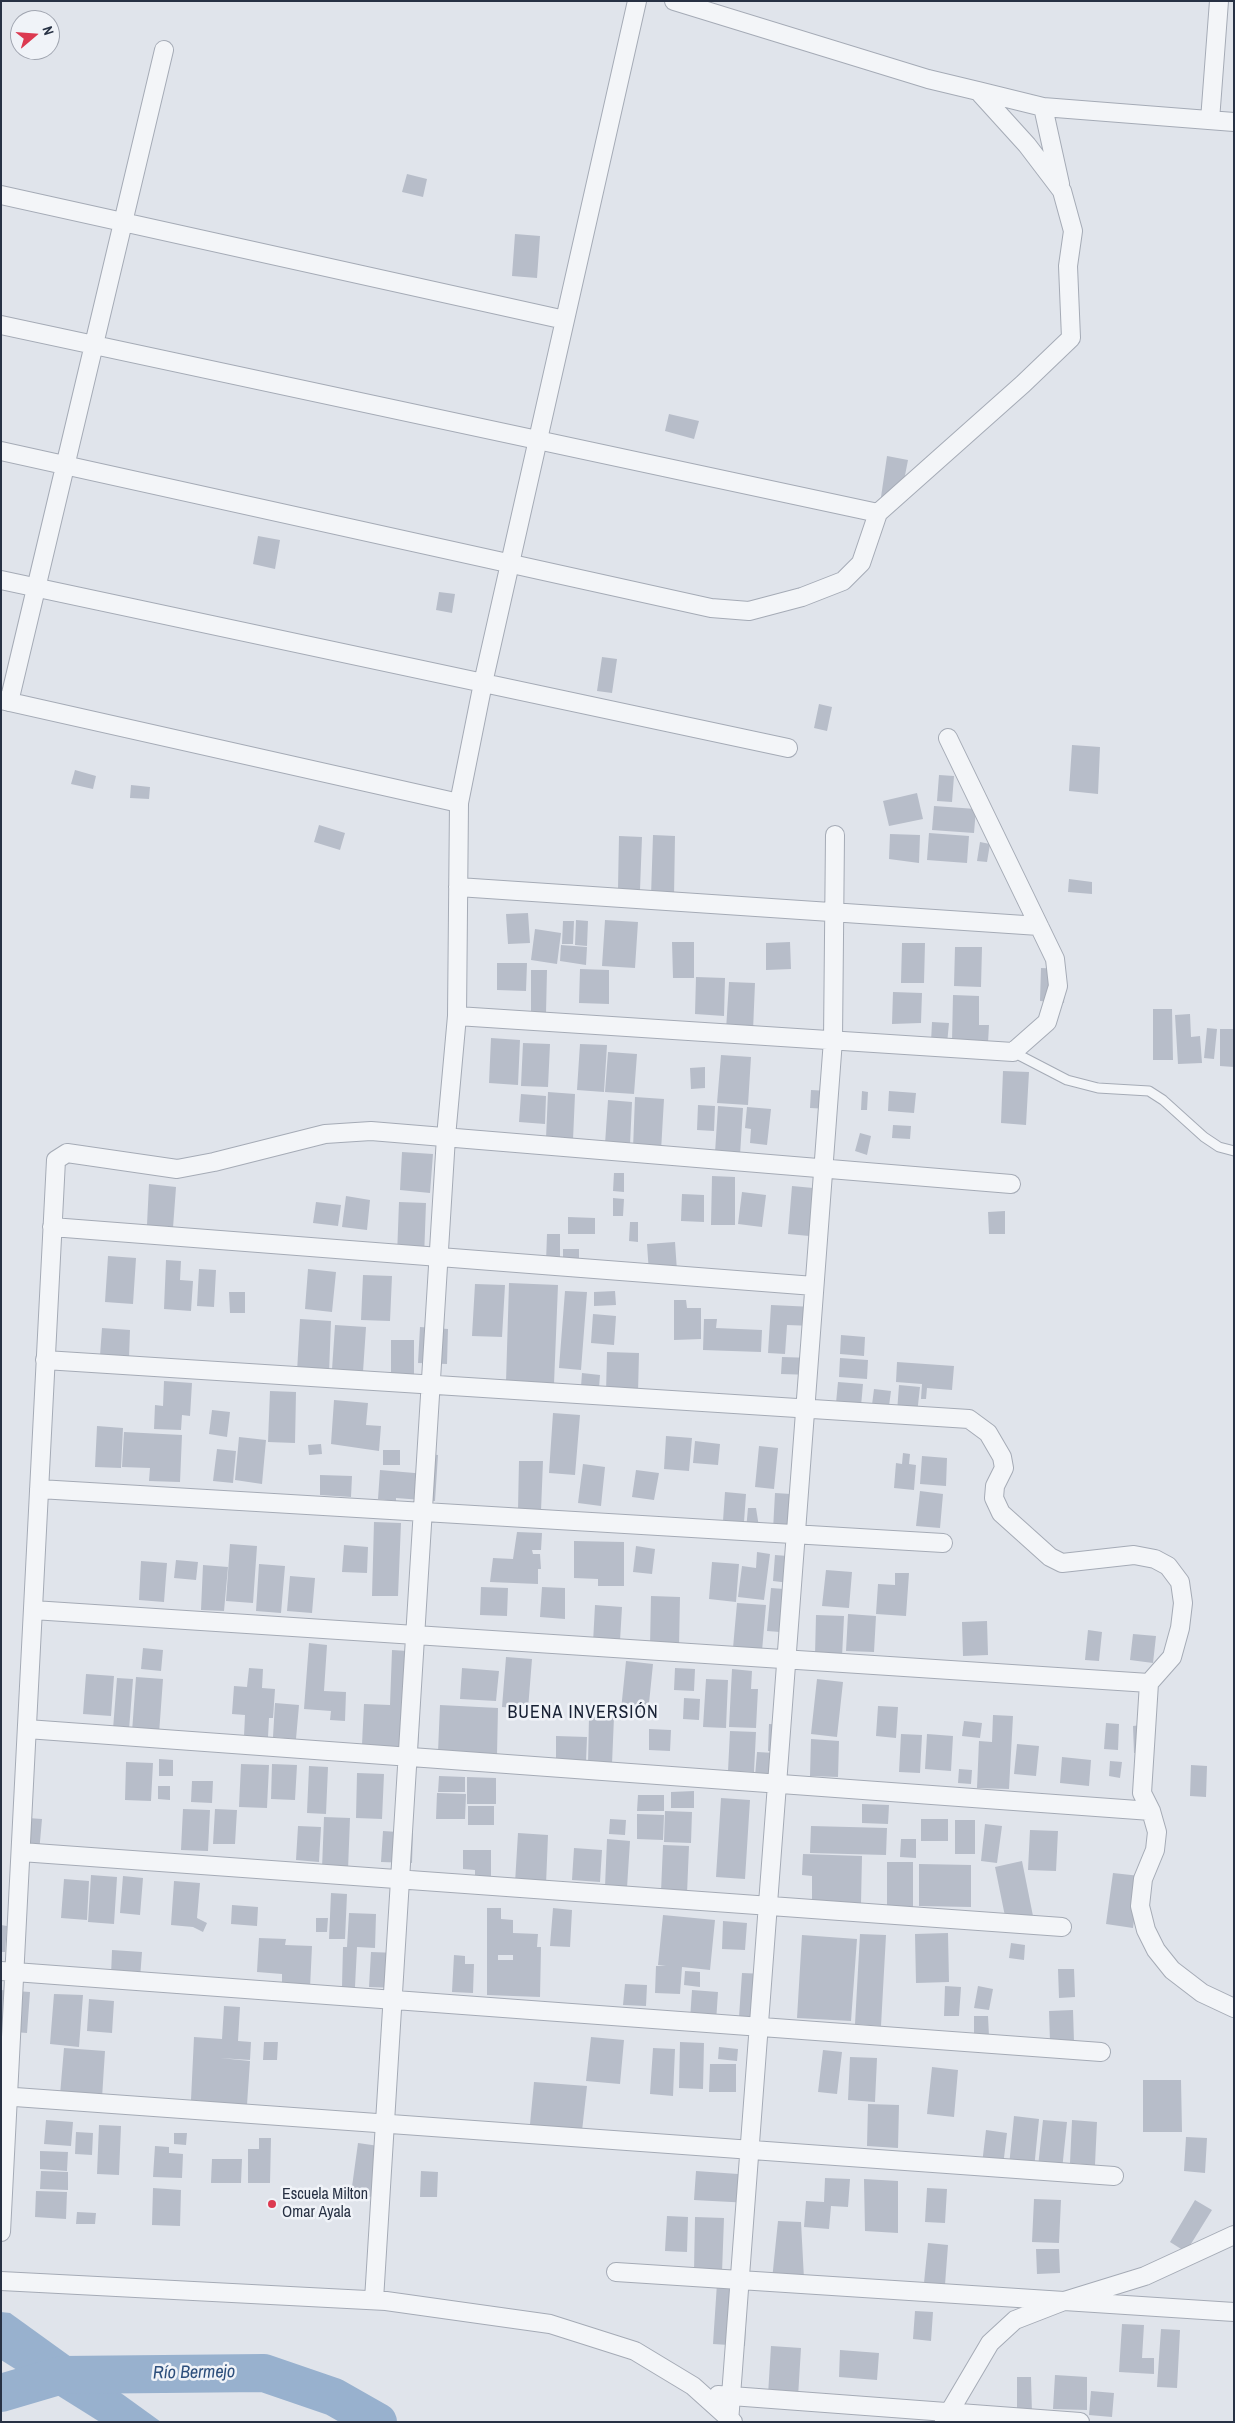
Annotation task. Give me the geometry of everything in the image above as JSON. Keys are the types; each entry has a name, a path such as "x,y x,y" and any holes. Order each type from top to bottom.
{"street":[{"path":"374,2300 438,1257 457,1016 459,803 483,683 637,1"},
{"path":"674,1 928,79 1043,107 1234,122"},
{"path":"1210,120 1219,1"},
{"path":"164,50 36,587 5,701 459,803"},
{"path":"978,90 1027,145 1062,191"},
{"path":"1,451 711,608 749,611 802,597 843,581 861,563 878,513 1024,384 1071,338 1068,266 1073,231 1043,107"},
{"path":"1,195 565,320"},
{"path":"1,325 878,513"},
{"path":"1,580 788,748"},
{"path":"457,1016 1013,1052 1047,1022 1058,986 1055,960 948,738"},
{"path":"730,2420 730,2396 833,1040 835,835"},
{"path":"458,888 1039,926"},
{"path":"1,2232 56,1160 67,1152 177,1168 214,1162 325,1134 371,1131 1011,1184"},
{"path":"52,1227 814,1286"},
{"path":"45,1360 969,1419 988,1433 1002,1457 1004,1468 995,1486 994,1498 1001,1513 1050,1557 1062,1563 1134,1555 1155,1559 1168,1566 1180,1582 1183,1603 1180,1628 1172,1657 1149,1683 1142,1793 1152,1811 1157,1832 1155,1850 1143,1879 1140,1906 1146,1930 1156,1950 1172,1970 1202,1993 1234,2008"},
{"path":"39,1489 943,1543"},
{"path":"33,1610 1149,1683"},
{"path":"27,1729 777,1782 1152,1811"},
{"path":"21,1852 1062,1927"},
{"path":"1,1971 1101,2052"},
{"path":"1,2096 1114,2176"},
{"path":"946,2417 990,2343 1015,2320 1064,2301 1145,2276 1234,2235"},
{"path":"616,2272 1234,2312"},
{"path":"1,2280 374,2300 550,2324 635,2350 693,2386 730,2420"},
{"path":"703,2394 946,2417 1080,2422"}],"lane":[{"path":"1013,1052 1075,1082 1098,1088 1149,1091 1163,1100 1204,1137 1220,1147 1234,1152"}],"water":[{"path":"1,2312 10,2313 161,2422 100,2422 1,2360"}],"building":[{"path":"407,174 427,179 423,197 402,192"},
{"path":"515,234 540,236 537,278 512,276"},
{"path":"669,414 699,421 694,439 665,431"},
{"path":"887,456 908,460 900,501 881,497"},
{"path":"258,536 280,540 275,569 253,564"},
{"path":"439,592 455,594 452,613 436,610"},
{"path":"602,657 617,659 612,693 597,691"},
{"path":"819,704 832,707 827,731 814,728"},
{"path":"1072,745 1100,747 1098,794 1069,791"},
{"path":"75,770 96,776 93,789 71,784"},
{"path":"939,775 954,776 952,802 937,801"},
{"path":"131,785 150,787 149,799 130,798"},
{"path":"917,793 923,819 889,826 883,801"},
{"path":"934,806 976,809 974,833 932,830"},
{"path":"319,825 345,833 340,850 314,842"},
{"path":"929,833 969,836 967,863 927,860"},
{"path":"890,834 920,835 919,863 889,859"},
{"path":"653,835 675,836 674,897 651,896"},
{"path":"619,836 642,837 640,890 618,889"},
{"path":"980,842 990,844 987,862 977,861"},
{"path":"1069,879 1092,882 1092,894 1068,892"},
{"path":"528,913 530,943 508,944 506,914"},
{"path":"576,920 588,921 587,946 575,945"},
{"path":"605,920 638,922 635,968 602,966"},
{"path":"563,921 574,921 573,944 562,944"},
{"path":"535,929 561,933 557,964 531,960"},
{"path":"672,942 694,942 694,978 673,978"},
{"path":"790,942 791,969 766,970 766,943"},
{"path":"902,943 925,943 924,983 901,983"},
{"path":"561,945 587,947 586,965 560,961"},
{"path":"955,947 982,947 981,987 954,986"},
{"path":"497,963 527,963 526,991 497,990"},
{"path":"1041,968 1066,969 1064,1003 1040,1001"},
{"path":"580,969 609,970 609,1004 579,1003"},
{"path":"531,970 547,970 546,1014 531,1014"},
{"path":"696,977 725,978 724,1016 695,1014"},
{"path":"729,982 755,983 753,1031 726,1030"},
{"path":"893,992 922,993 921,1023 892,1024"},
{"path":"953,995 979,996 979,1025 989,1025 988,1043 952,1042"},
{"path":"1153,1009 1172,1009 1173,1060 1153,1060"},
{"path":"1190,1014 1191,1037 1200,1036 1202,1063 1178,1064 1175,1015"},
{"path":"932,1022 949,1023 947,1044 931,1042"},
{"path":"1207,1028 1217,1029 1214,1059 1204,1058"},
{"path":"1220,1029 1234,1029 1234,1067 1220,1066"},
{"path":"491,1038 520,1040 518,1085 489,1083"},
{"path":"523,1043 550,1044 548,1087 521,1086"},
{"path":"580,1044 607,1045 604,1092 577,1090"},
{"path":"608,1052 637,1054 634,1094 605,1092"},
{"path":"721,1055 751,1057 748,1105 717,1103"},
{"path":"705,1067 705,1088 691,1089 690,1068"},
{"path":"1003,1071 1029,1072 1026,1125 1001,1123"},
{"path":"811,1090 829,1091 829,1109 810,1108"},
{"path":"862,1091 868,1092 867,1110 861,1110"},
{"path":"889,1091 916,1093 914,1113 888,1111"},
{"path":"548,1092 575,1094 573,1140 546,1138"},
{"path":"521,1094 546,1096 545,1124 519,1122"},
{"path":"635,1097 664,1099 661,1151 633,1149"},
{"path":"608,1100 632,1102 630,1145 605,1144"},
{"path":"698,1105 715,1106 714,1131 697,1130"},
{"path":"718,1106 743,1108 740,1155 715,1153"},
{"path":"747,1107 771,1109 767,1145 750,1143 751,1129 745,1128"},
{"path":"893,1125 911,1126 910,1139 892,1138"},
{"path":"860,1133 871,1136 867,1155 855,1151"},
{"path":"402,1152 433,1154 430,1193 400,1190"},
{"path":"614,1173 624,1173 624,1192 613,1191"},
{"path":"712,1176 735,1177 735,1225 711,1225"},
{"path":"149,1184 176,1187 173,1228 147,1225"},
{"path":"792,1186 824,1189 820,1237 788,1234"},
{"path":"742,1192 766,1195 762,1227 738,1224"},
{"path":"682,1194 704,1195 704,1222 681,1221"},
{"path":"346,1196 370,1200 367,1230 342,1227"},
{"path":"613,1198 624,1199 623,1216 613,1216"},
{"path":"316,1202 341,1205 338,1226 313,1223"},
{"path":"399,1202 426,1203 424,1258 397,1256"},
{"path":"1005,1211 1005,1234 989,1234 988,1212"},
{"path":"568,1217 595,1218 595,1234 568,1234"},
{"path":"630,1222 638,1222 638,1242 629,1241"},
{"path":"547,1234 560,1234 560,1263 546,1262"},
{"path":"675,1242 677,1271 649,1273 647,1244"},
{"path":"563,1249 579,1249 579,1265 563,1265"},
{"path":"108,1256 136,1258 133,1304 105,1302"},
{"path":"166,1260 181,1261 180,1280 193,1281 191,1311 164,1309"},
{"path":"199,1269 216,1270 214,1307 197,1306"},
{"path":"308,1269 336,1272 332,1312 305,1309"},
{"path":"363,1275 392,1276 390,1321 361,1320"},
{"path":"509,1283 558,1285 554,1384 506,1382"},
{"path":"475,1284 505,1285 502,1337 472,1336"},
{"path":"565,1291 587,1292 581,1370 559,1368"},
{"path":"615,1291 616,1305 594,1306 594,1292"},
{"path":"229,1292 245,1292 245,1313 230,1313"},
{"path":"674,1300 686,1300 687,1308 701,1308 701,1339 674,1340"},
{"path":"771,1305 814,1307 813,1326 787,1325 785,1354 768,1353"},
{"path":"593,1314 616,1316 614,1345 591,1343"},
{"path":"300,1319 331,1321 329,1374 297,1372"},
{"path":"704,1319 717,1319 716,1328 762,1330 761,1352 703,1350"},
{"path":"335,1325 366,1327 363,1372 332,1370"},
{"path":"420,1327 448,1329 447,1364 418,1363"},
{"path":"102,1328 130,1330 129,1358 100,1356"},
{"path":"841,1335 865,1337 864,1356 840,1354"},
{"path":"391,1340 414,1340 414,1374 391,1374"},
{"path":"607,1352 639,1353 638,1393 606,1393"},
{"path":"782,1357 813,1358 812,1375 781,1374"},
{"path":"840,1358 868,1360 867,1379 839,1377"},
{"path":"897,1362 954,1366 952,1390 927,1388 926,1399 921,1399 922,1384 896,1382"},
{"path":"582,1373 600,1375 599,1388 581,1387"},
{"path":"164,1381 192,1383 190,1416 182,1415 181,1430 154,1429 155,1405 163,1406"},
{"path":"838,1382 863,1384 861,1406 836,1403"},
{"path":"899,1385 920,1387 917,1414 897,1412"},
{"path":"874,1389 891,1391 889,1406 872,1405"},
{"path":"270,1391 296,1392 295,1443 268,1442"},
{"path":"334,1400 368,1403 366,1425 381,1426 379,1451 331,1444"},
{"path":"212,1410 230,1412 227,1437 209,1434"},
{"path":"553,1413 580,1415 575,1475 549,1473"},
{"path":"97,1426 123,1428 121,1468 95,1467"},
{"path":"124,1432 182,1435 180,1482 149,1481 150,1468 122,1467"},
{"path":"666,1436 692,1438 689,1471 664,1469"},
{"path":"239,1437 266,1440 262,1484 235,1480"},
{"path":"695,1441 720,1444 718,1465 693,1463"},
{"path":"321,1444 322,1454 309,1455 308,1445"},
{"path":"759,1446 778,1448 774,1489 755,1487"},
{"path":"217,1449 236,1451 233,1483 213,1481"},
{"path":"383,1450 400,1450 400,1465 383,1465"},
{"path":"903,1453 910,1454 909,1464 916,1465 914,1490 894,1488 896,1463 902,1464"},
{"path":"428,1454 438,1455 435,1501 396,1498 396,1501 378,1499 380,1470 426,1474"},
{"path":"922,1456 947,1458 946,1486 920,1484"},
{"path":"519,1461 543,1461 541,1511 518,1510"},
{"path":"583,1464 605,1467 601,1506 578,1503"},
{"path":"636,1470 659,1473 654,1500 632,1497"},
{"path":"320,1475 352,1476 351,1497 320,1495"},
{"path":"920,1491 943,1494 940,1528 916,1526"},
{"path":"725,1492 746,1494 744,1522 723,1521"},
{"path":"775,1493 807,1495 805,1532 773,1530"},
{"path":"748,1508 756,1508 759,1527 746,1530"},
{"path":"374,1522 401,1523 398,1596 372,1596"},
{"path":"517,1532 542,1533 541,1550 532,1550 533,1554 540,1554 541,1569 538,1569 538,1584 490,1582 493,1558 513,1559"},
{"path":"574,1541 624,1542 624,1586 598,1586 598,1579 574,1578"},
{"path":"230,1544 257,1546 253,1603 226,1601"},
{"path":"344,1545 368,1547 367,1573 342,1572"},
{"path":"636,1546 655,1549 652,1574 633,1572"},
{"path":"757,1552 770,1554 764,1600 738,1597 742,1566 756,1568"},
{"path":"775,1555 800,1557 798,1584 773,1581"},
{"path":"176,1560 198,1562 196,1580 174,1578"},
{"path":"141,1561 167,1563 164,1602 139,1600"},
{"path":"712,1562 739,1564 736,1602 709,1599"},
{"path":"259,1564 285,1566 281,1613 256,1611"},
{"path":"203,1565 228,1567 224,1611 201,1610"},
{"path":"826,1570 852,1572 849,1608 822,1606"},
{"path":"895,1573 909,1573 906,1616 876,1614 878,1584 895,1585"},
{"path":"290,1576 315,1578 312,1613 287,1611"},
{"path":"481,1587 508,1588 507,1616 480,1615"},
{"path":"542,1587 565,1588 565,1619 540,1617"},
{"path":"771,1588 797,1590 793,1633 767,1631"},
{"path":"651,1596 680,1597 679,1647 650,1647"},
{"path":"737,1603 766,1605 762,1651 733,1648"},
{"path":"595,1605 622,1607 620,1641 593,1643"},
{"path":"848,1614 876,1616 874,1652 846,1651"},
{"path":"816,1615 844,1616 842,1657 815,1655"},
{"path":"987,1621 988,1655 963,1656 962,1622"},
{"path":"1088,1630 1102,1632 1099,1661 1085,1660"},
{"path":"1133,1634 1156,1636 1153,1663 1130,1660"},
{"path":"309,1643 327,1645 324,1691 346,1692 345,1721 330,1720 331,1711 304,1709"},
{"path":"143,1648 163,1650 161,1671 141,1669"},
{"path":"392,1650 423,1652 418,1749 362,1745 364,1704 390,1705"},
{"path":"506,1657 532,1659 528,1709 502,1707"},
{"path":"626,1661 653,1664 648,1713 621,1710"},
{"path":"249,1668 263,1669 262,1688 275,1689 273,1718 269,1718 268,1737 244,1736 245,1715 232,1714 234,1686 247,1687"},
{"path":"462,1668 499,1671 496,1701 460,1699"},
{"path":"675,1668 695,1669 694,1691 674,1690"},
{"path":"732,1669 752,1671 751,1689 758,1689 756,1728 729,1727"},
{"path":"86,1674 114,1676 111,1716 83,1714"},
{"path":"136,1677 163,1679 159,1734 132,1732"},
{"path":"117,1678 133,1679 129,1730 113,1729"},
{"path":"706,1679 728,1680 726,1728 703,1727"},
{"path":"817,1679 843,1682 837,1737 811,1734"},
{"path":"684,1698 700,1699 699,1720 683,1719"},
{"path":"275,1703 299,1705 296,1739 273,1737"},
{"path":"440,1705 498,1708 497,1755 438,1752"},
{"path":"878,1706 898,1707 896,1738 876,1736"},
{"path":"993,1715 1013,1716 1009,1789 977,1788 979,1741 992,1742"},
{"path":"589,1717 614,1717 612,1764 588,1764"},
{"path":"964,1721 982,1723 980,1738 962,1736"},
{"path":"1106,1723 1119,1724 1118,1750 1104,1749"},
{"path":"769,1724 786,1725 785,1752 768,1751"},
{"path":"1142,1725 1153,1740 1154,1752 1134,1753 1133,1726"},
{"path":"649,1729 671,1730 670,1751 649,1750"},
{"path":"730,1731 756,1732 754,1772 728,1771"},
{"path":"901,1734 922,1735 920,1773 899,1772"},
{"path":"927,1734 953,1736 951,1771 925,1769"},
{"path":"556,1736 587,1737 586,1762 556,1761"},
{"path":"811,1739 839,1741 838,1777 810,1776"},
{"path":"1017,1744 1039,1746 1036,1776 1014,1774"},
{"path":"757,1752 775,1753 773,1777 755,1776"},
{"path":"1062,1757 1091,1760 1089,1786 1060,1783"},
{"path":"159,1759 173,1760 173,1776 159,1776"},
{"path":"1110,1761 1122,1762 1120,1778 1109,1776"},
{"path":"126,1762 153,1763 151,1801 125,1800"},
{"path":"241,1764 269,1765 267,1808 239,1807"},
{"path":"272,1764 297,1765 295,1800 271,1799"},
{"path":"1191,1765 1207,1766 1206,1797 1190,1796"},
{"path":"309,1766 328,1767 326,1814 307,1813"},
{"path":"959,1769 972,1770 971,1784 958,1783"},
{"path":"357,1773 384,1774 382,1819 356,1818"},
{"path":"439,1776 465,1777 465,1792 438,1792"},
{"path":"467,1777 496,1778 496,1804 467,1804"},
{"path":"192,1781 213,1781 212,1803 191,1802"},
{"path":"158,1786 170,1786 170,1800 158,1799"},
{"path":"694,1791 694,1808 671,1808 671,1792"},
{"path":"437,1793 466,1794 465,1819 436,1819"},
{"path":"638,1795 664,1795 664,1811 637,1811"},
{"path":"721,1798 750,1800 745,1879 716,1877"},
{"path":"862,1804 889,1805 888,1824 862,1823"},
{"path":"468,1806 494,1806 494,1825 468,1825"},
{"path":"183,1809 210,1810 208,1851 181,1850"},
{"path":"215,1809 237,1810 235,1844 213,1844"},
{"path":"665,1811 692,1812 691,1843 664,1842"},
{"path":"637,1814 664,1815 663,1840 637,1839"},
{"path":"14,1817 42,1819 39,1853 11,1851"},
{"path":"324,1817 350,1818 348,1870 322,1869"},
{"path":"610,1819 626,1820 625,1835 609,1834"},
{"path":"921,1819 948,1819 948,1841 921,1841"},
{"path":"955,1820 975,1820 975,1854 955,1854"},
{"path":"985,1824 1002,1826 997,1863 981,1861"},
{"path":"298,1826 321,1827 319,1862 296,1860"},
{"path":"811,1826 887,1828 886,1855 810,1853"},
{"path":"1030,1830 1058,1831 1056,1871 1028,1870"},
{"path":"383,1831 413,1833 412,1863 381,1862"},
{"path":"518,1833 548,1835 546,1885 515,1883"},
{"path":"607,1839 630,1841 627,1888 605,1887"},
{"path":"901,1839 916,1839 916,1858 900,1857"},
{"path":"663,1845 689,1846 687,1894 661,1892"},
{"path":"574,1848 602,1850 600,1882 572,1880"},
{"path":"463,1850 491,1850 491,1877 475,1877 475,1870 463,1869"},
{"path":"803,1854 862,1856 861,1904 812,1903 812,1876 802,1875"},
{"path":"1022,1861 1034,1921 1007,1926 995,1867"},
{"path":"887,1862 913,1862 913,1911 887,1911"},
{"path":"919,1864 971,1865 971,1907 919,1906"},
{"path":"1113,1873 1140,1876 1133,1928 1106,1924"},
{"path":"91,1875 117,1877 114,1924 88,1922"},
{"path":"123,1876 143,1878 140,1915 120,1913"},
{"path":"64,1879 89,1881 87,1920 61,1918"},
{"path":"174,1881 200,1883 197,1918 207,1923 203,1932 193,1927 171,1925"},
{"path":"331,1893 347,1894 345,1939 329,1939"},
{"path":"232,1905 258,1907 257,1926 231,1924"},
{"path":"487,1908 501,1908 501,1919 513,1920 513,1933 538,1934 537,1947 541,1947 540,1997 487,1995","holes":["498,1955 513,1955 513,1960 498,1960"]},
{"path":"553,1908 572,1910 570,1947 550,1946"},
{"path":"349,1913 376,1914 375,1948 357,1947 355,1987 342,1987 343,1947 347,1947"},
{"path":"663,1915 715,1920 710,1970 682,1967 680,1994 655,1993 656,1966 666,1966 658,1965"},
{"path":"316,1918 328,1918 327,1932 316,1932"},
{"path":"723,1921 747,1923 745,1950 722,1949"},
{"path":"1,1925 7,1926 5,1952 1,1952"},
{"path":"948,1933 949,1982 916,1983 915,1934"},
{"path":"860,1934 886,1935 881,2026 855,2024"},
{"path":"802,1935 857,1939 851,2021 797,2018"},
{"path":"259,1938 286,1939 285,1945 312,1946 310,1988 282,1986 282,1974 257,1972"},
{"path":"1011,1943 1025,1945 1024,1960 1009,1958"},
{"path":"112,1950 142,1952 140,1978 111,1976"},
{"path":"371,1952 398,1953 396,1988 369,1987"},
{"path":"454,1955 465,1956 465,1964 474,1964 473,1993 452,1992"},
{"path":"1058,1969 1074,1969 1075,1997 1059,1998"},
{"path":"685,1971 700,1972 700,1987 684,1985"},
{"path":"742,1973 765,1974 763,2018 739,2017"},
{"path":"625,1984 647,1985 646,2006 623,2005"},
{"path":"945,1986 961,1987 959,2016 944,2016"},
{"path":"978,1986 993,1989 989,2010 974,2008"},
{"path":"1,1990 30,1992 27,2033 1,2031"},
{"path":"692,1990 718,1992 716,2022 690,2020"},
{"path":"54,1994 83,1995 79,2047 50,2044"},
{"path":"89,1999 114,2001 112,2033 87,2031"},
{"path":"224,2006 240,2007 238,2041 251,2042 250,2060 220,2058 250,2061 247,2105 191,2100 194,2037 222,2039"},
{"path":"1073,2010 1074,2042 1050,2042 1049,2011"},
{"path":"974,2016 988,2016 989,2036 974,2037"},
{"path":"591,2037 624,2040 620,2084 586,2081"},
{"path":"264,2042 278,2042 277,2060 263,2060"},
{"path":"680,2042 704,2043 703,2089 679,2088"},
{"path":"719,2047 738,2049 737,2061 718,2059"},
{"path":"64,2048 105,2051 102,2098 60,2095"},
{"path":"653,2048 675,2049 673,2096 650,2094"},
{"path":"823,2050 842,2052 837,2094 818,2092"},
{"path":"850,2057 877,2058 875,2102 848,2100"},
{"path":"710,2064 736,2064 736,2092 709,2092"},
{"path":"932,2067 958,2070 954,2117 927,2114"},
{"path":"1143,2080 1181,2080 1182,2132 1143,2132"},
{"path":"534,2082 587,2086 581,2140 529,2135"},
{"path":"868,2104 899,2105 898,2148 867,2146"},
{"path":"1014,2116 1039,2119 1034,2169 1009,2166"},
{"path":"46,2120 73,2122 71,2146 44,2144"},
{"path":"1043,2120 1067,2122 1062,2170 1038,2167"},
{"path":"1072,2120 1097,2122 1095,2165 1070,2163"},
{"path":"99,2125 121,2126 119,2175 97,2174"},
{"path":"986,2130 1007,2133 1003,2166 982,2164"},
{"path":"76,2132 93,2133 92,2155 75,2154"},
{"path":"174,2133 187,2133 186,2145 174,2144"},
{"path":"1186,2137 1207,2138 1205,2173 1184,2171"},
{"path":"259,2138 271,2138 270,2183 248,2183 248,2149 259,2149"},
{"path":"358,2143 386,2147 379,2198 351,2194"},
{"path":"155,2146 169,2147 169,2153 183,2154 182,2178 153,2177"},
{"path":"40,2151 68,2152 67,2171 40,2169"},
{"path":"212,2159 242,2159 241,2183 211,2183"},
{"path":"41,2171 68,2172 68,2190 40,2189"},
{"path":"421,2171 438,2172 437,2197 420,2197"},
{"path":"696,2171 752,2175 750,2203 694,2200"},
{"path":"825,2178 850,2179 848,2207 831,2206 829,2229 804,2227 806,2201 824,2202"},
{"path":"864,2179 898,2181 898,2233 865,2231"},
{"path":"153,2188 181,2190 180,2226 152,2225"},
{"path":"927,2188 947,2189 945,2223 925,2222"},
{"path":"36,2191 67,2192 66,2219 35,2217"},
{"path":"1034,2199 1061,2200 1059,2243 1032,2242"},
{"path":"1195,2200 1212,2210 1186,2252 1170,2242"},
{"path":"77,2212 96,2213 95,2224 76,2224"},
{"path":"667,2216 688,2217 687,2252 665,2251"},
{"path":"695,2217 724,2218 722,2273 694,2272"},
{"path":"778,2221 801,2222 804,2279 772,2280"},
{"path":"928,2243 948,2245 945,2285 924,2283"},
{"path":"1036,2249 1059,2249 1060,2273 1037,2274"},
{"path":"717,2283 748,2285 745,2346 713,2344"},
{"path":"915,2311 933,2312 931,2341 913,2339"},
{"path":"1122,2324 1144,2325 1142,2358 1154,2358 1154,2374 1119,2372"},
{"path":"1161,2329 1180,2330 1177,2388 1157,2387"},
{"path":"771,2346 801,2348 798,2397 768,2395"},
{"path":"840,2350 879,2353 877,2380 839,2377"},
{"path":"1055,2375 1087,2377 1087,2410 1053,2409"},
{"path":"1017,2377 1031,2377 1032,2414 1017,2414"},
{"path":"1091,2391 1114,2393 1112,2417 1089,2415"}],"waterway":[{"name":"Río Bermejo","path":"1,2393 62,2375 264,2373 334,2397 378,2422"}],"place":[{"name":"Escuela Milton Omar Ayala","path":"272,2204"}],"district":[{"name":"BUENA INVERSIÓN","path":"583,1713"}]}
